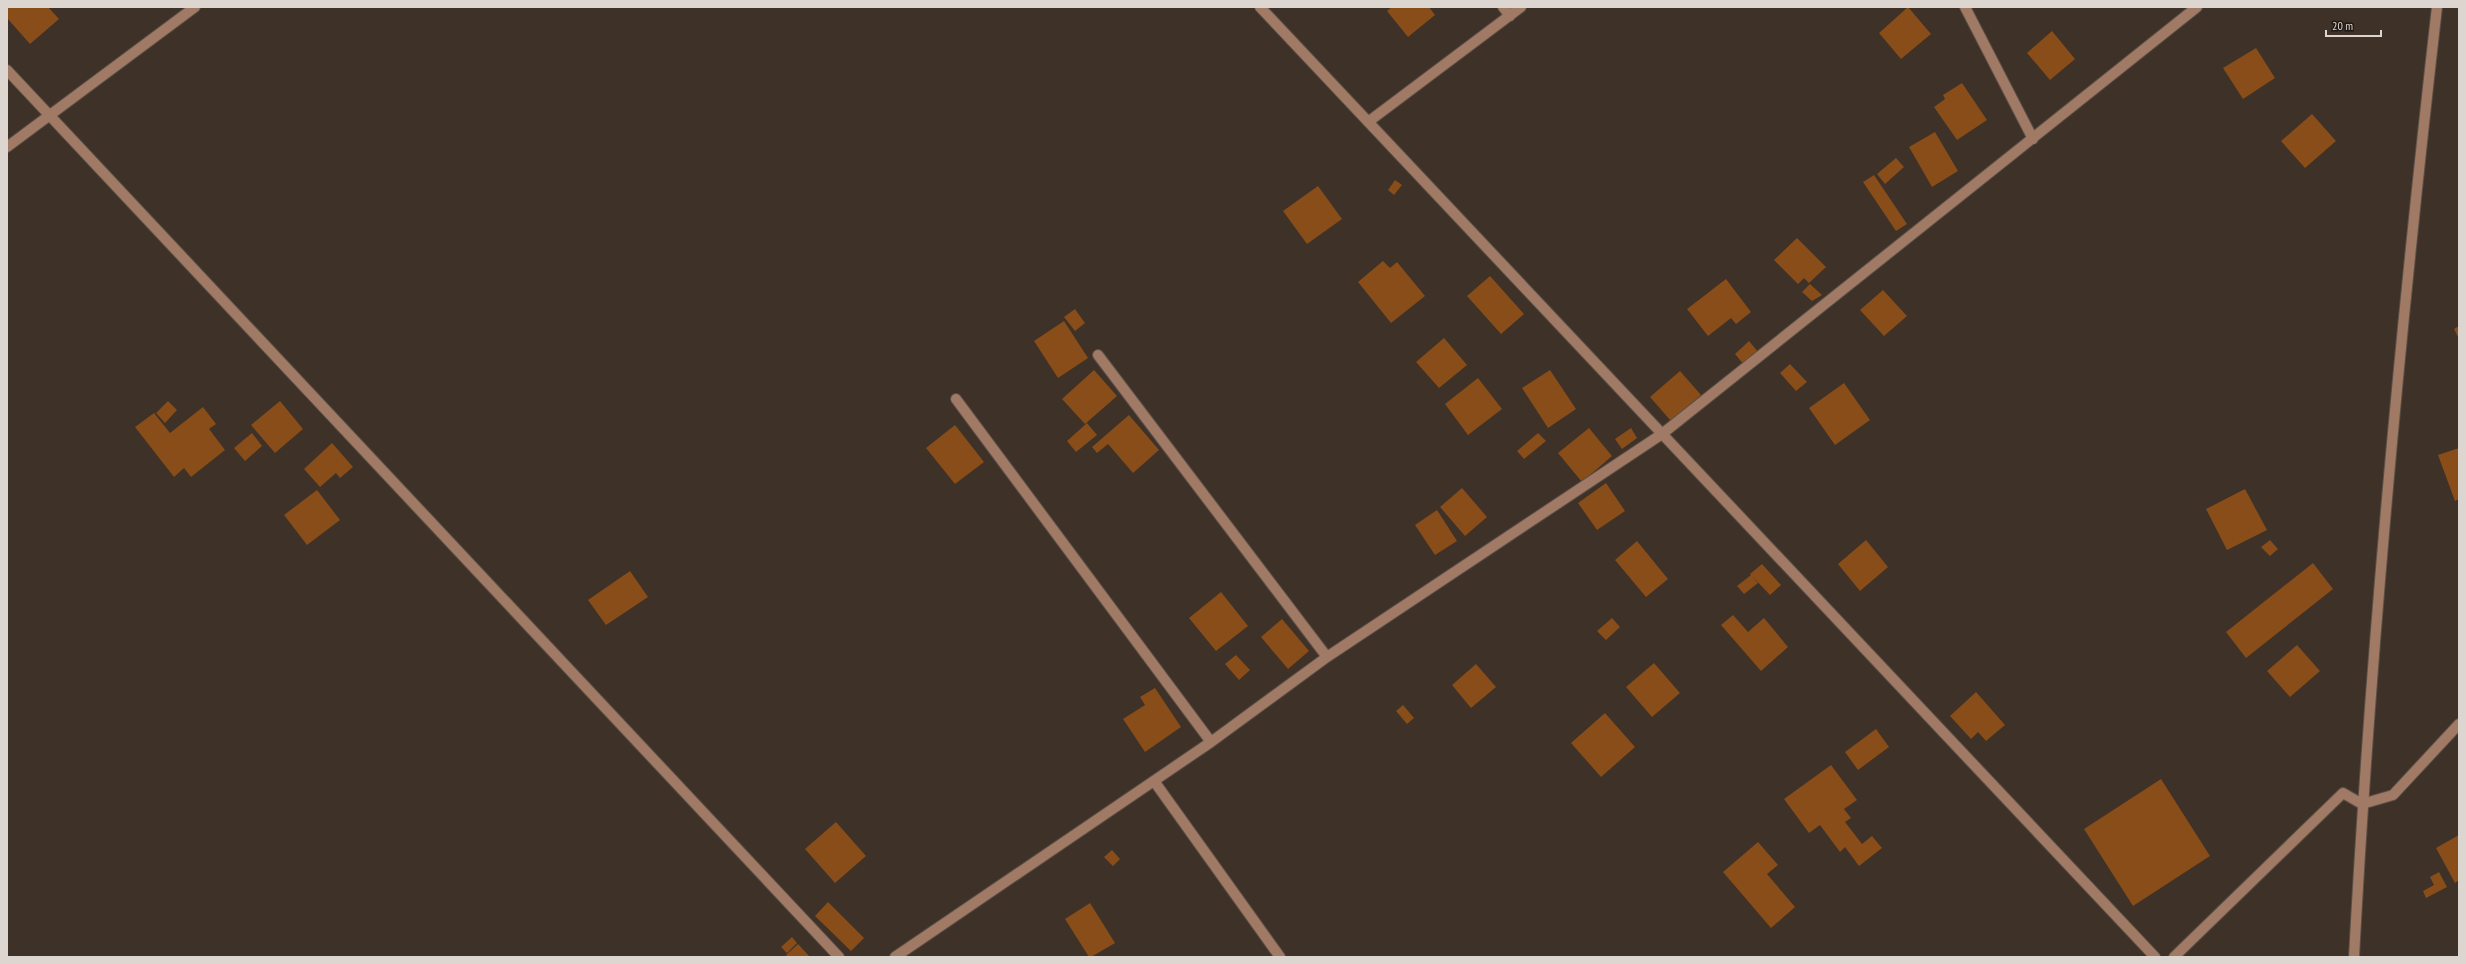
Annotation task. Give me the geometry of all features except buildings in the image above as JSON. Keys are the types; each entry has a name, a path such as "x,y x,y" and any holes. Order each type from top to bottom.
{"street":[{"path":"7,147 195,7"},
{"path":"1260,7 2154,957"},
{"path":"1503,7 1510,16"},
{"path":"1368,122 1521,7"},
{"path":"1965,7 2033,139"},
{"path":"895,957 1211,742 1327,657 1662,434 2197,7"},
{"path":"2354,957 2362,804 2419,161 2437,7"},
{"path":"7,70 839,957"},
{"path":"1098,355 1327,657"},
{"path":"956,399 1211,742"},
{"path":"2174,957 2344,794 2362,804 2393,795 2459,724"},
{"path":"1154,781 1280,957"}]}
